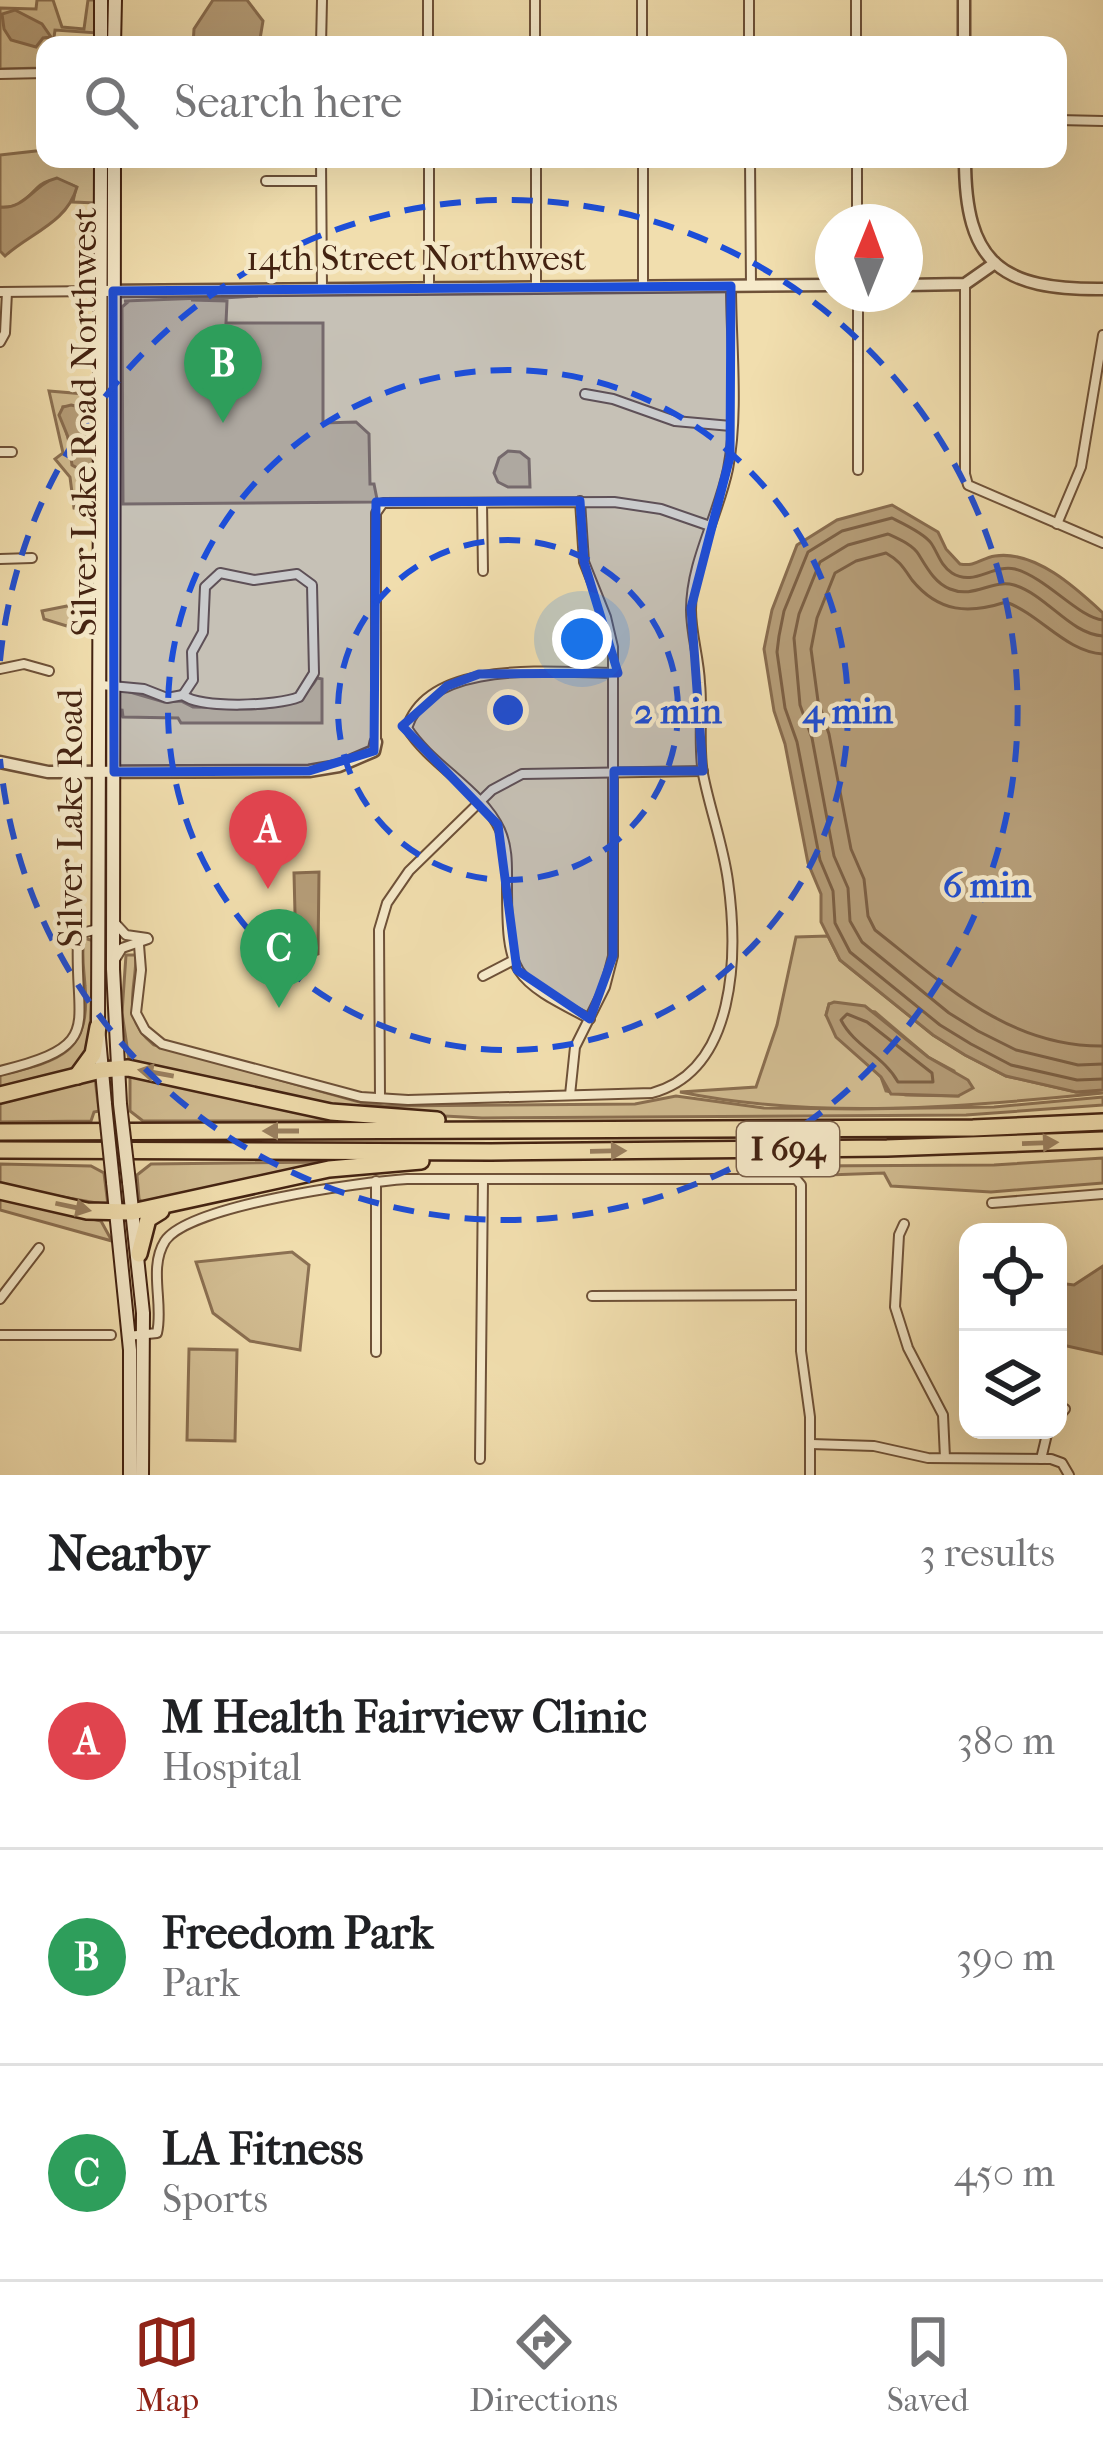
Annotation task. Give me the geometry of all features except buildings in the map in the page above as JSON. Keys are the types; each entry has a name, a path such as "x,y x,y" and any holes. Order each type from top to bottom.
{"highway":[{"path":"77,1076 93,1054 98,1027"},
{"path":"0,1095 109,1070 167,1074 331,1112 476,1121 524,1129"},
{"path":"886,1129 1103,1112"},
{"name":"I 694","path":"0,1132 886,1129 1103,1121"},
{"name":"I 694","path":"0,1150 491,1152 1097,1142"},
{"path":"0,1191 124,1213 329,1169 460,1160 491,1152"},
{"path":"139,1254 148,1219 169,1206"}],"main road":[{"path":"101,0 101,36"},
{"path":"115,0 115,36"},
{"name":"Silver Lake Road","path":"100,168 107,291 108,772 98,1027 109,1070 105,1104 113,1182 124,1213 136,1336 130,1475"},
{"name":"Silver Lake Road Northwest","path":"107,291 114,168"},
{"path":"108,772 113,920 109,1070 121,1104 129,1182 124,1213 139,1254 136,1336 142,1475"}],"street":[{"path":"321,36 322,0"},
{"path":"428,0 428,36"},
{"path":"535,0 535,36"},
{"path":"642,0 642,36"},
{"path":"749,0 749,36"},
{"path":"856,0 856,36"},
{"path":"964,0 964,36"},
{"path":"0,74 36,74"},
{"path":"1067,120 1103,121"},
{"path":"321,168 322,289"},
{"path":"429,168 429,288"},
{"path":"536,168 536,287"},
{"path":"643,168 643,287"},
{"path":"750,168 751,286"},
{"path":"857,168 857,204"},
{"path":"965,168 968,214 978,241 995,263 1037,286 1103,289"},
{"path":"266,181 321,181"},
{"path":"923,285 965,284 995,263"},
{"path":"965,284 968,485 1103,543"},
{"name":"14th Street Northwest","path":"3,292 815,285"},
{"path":"139,945 141,970 134,1003 138,1020 155,1040 338,1092 380,1099 652,1093 677,1084 706,1058 716,1033 730,957 730,908 724,857 703,771 700,681 691,608 694,578 728,471 731,286"},
{"path":"0,342 5,333 3,292"},
{"path":"858,312 858,470"},
{"path":"1058,524 1081,467 1103,335"},
{"path":"585,394 675,421 731,426"},
{"path":"0,452 12,452"},
{"path":"571,1095 572,1060 605,987 613,956 614,673 611,632 584,562 580,501"},
{"path":"482,502 483,571"},
{"path":"0,762 35,771 324,769 374,752 376,513 380,505 634,504 710,526"},
{"path":"0,559 32,559"},
{"path":"108,685 144,689 167,698 183,695 199,704 281,703 304,693 314,673 314,592 308,580 290,574 266,580 230,573 213,577 204,592 204,621 192,652 193,680 183,695"},
{"path":"0,669 24,664 49,671"},
{"path":"590,1018 536,991 512,962 507,941 505,844 498,825 407,728 411,717 436,694 469,677 614,673"},
{"path":"380,1099 378,943 382,917 400,880 502,782 522,774 703,771"},
{"path":"113,920 125,934 148,939 122,948 113,969"},
{"path":"0,1071 51,1058 74,1039 82,1016 78,939 82,933 99,929"},
{"path":"483,976 512,962"},
{"path":"480,1459 483,1180"},
{"path":"376,1181 376,1352"},
{"path":"136,1336 158,1329 158,1265 166,1239 186,1223 316,1190 376,1181 799,1181 801,1351 810,1475"},
{"path":"992,1203 1103,1193"},
{"path":"904,1224 898,1235 896,1307 908,1348 944,1415 945,1458"},
{"path":"0,1299 40,1248"},
{"path":"592,1295 801,1295"},
{"path":"0,1335 111,1335"},
{"path":"1041,1459 1046,1439"},
{"path":"811,1444 874,1446 945,1458 1041,1459 1062,1463 1069,1475"}],"highlighted area":[{"path":"731,286 730,457 691,608 703,771 614,771 613,956 590,1019 517,970 498,825 402,726 447,686 479,674 618,673 584,562 580,501 376,502 374,751 309,771 114,772 113,291"}],"shaded area":[{"path":"37,0 53,0 62,27 84,29 88,0 97,0 97,33 55,30 54,36 36,36 36,68 0,69 0,8 36,9"},
{"path":"36,151 36,168 96,168 96,203 73,202 76,187 50,181 22,202 0,207 0,155"},
{"path":"258,296 191,300 227,301 226,323 323,323 323,423 356,422 369,434 370,484 374,484 377,499 123,504 122,307 129,301 124,301"},
{"path":"49,391 96,395 96,510 74,508 70,477 55,459 63,453","holes":["79,406 93,476 78,471 63,407"]},
{"path":"508,451 529,459 530,487 498,482 494,473 499,458"},
{"path":"96,589 96,635 44,619 42,611 72,605"},
{"path":"317,678 322,679 322,723 181,723 178,718 123,717 122,709 119,720 119,692 123,690 193,707 262,708 294,700"},
{"path":"828,936 840,960 933,1035 1006,1076 1076,1092 1103,1093 998,1103 837,1108 732,1101 680,1092 756,1087 777,1025 796,937","holes":["829,1004 875,1012 928,1057 954,1071 958,1096 886,1091 881,1077 826,1015"]},
{"path":"84,938 94,941 89,1051 77,1070 0,1089 0,1075 54,1059 76,1041 85,1009"},
{"path":"126,955 136,955 133,1014 154,1045 363,1103 635,1104 676,1096 764,1108 858,1109 994,1107 1103,1097 1103,1105 966,1115 482,1118 350,1111 129,1060 122,1013"},
{"path":"130,1077 353,1121 143,1121 130,1111"},
{"path":"95,1078 99,1111 91,1121 0,1122 0,1099"},
{"path":"1103,1158 1103,1183 991,1192 891,1186 884,1173 800,1176 800,1166 994,1165"},
{"path":"333,1162 145,1206 139,1199 137,1175 151,1164"},
{"path":"0,1164 91,1166 104,1173 108,1205 0,1186"},
{"path":"0,1198 101,1221 112,1241 0,1210"},
{"path":"292,1252 309,1265 300,1350 250,1341 213,1313 196,1262"},
{"path":"189,1349 237,1350 235,1441 187,1440"}],"water":[{"path":"213,0 247,0 263,21 260,36 194,36"},
{"path":"15,10 42,24 50,36 36,36 36,47 11,40 2,14"},
{"path":"57,178 77,187 65,210 5,256 0,251 0,207 16,204"},
{"path":"71,405 93,410 93,477 72,465 59,415"},
{"path":"892,505 938,532 960,564 995,556 1025,559 1054,573 1103,613 1103,1090 1076,1092 1006,1076 965,1055 840,960 821,922 821,894 808,863 764,649 772,610 797,545 837,520"},
{"path":"319,872 318,954 303,959 296,954 294,873"},
{"path":"834,1002 865,1006 973,1088 958,1096 891,1094 881,1077 836,1037 826,1015"},
{"path":"1103,1266 1103,1354 1067,1346 1067,1284 1074,1285"}],"place":[{"name":"Freedom Park","path":"223,423"},
{"name":"M Health Fairview Clinic","path":"268,889"},
{"name":"LA Fitness","path":"279,1008"}]}
